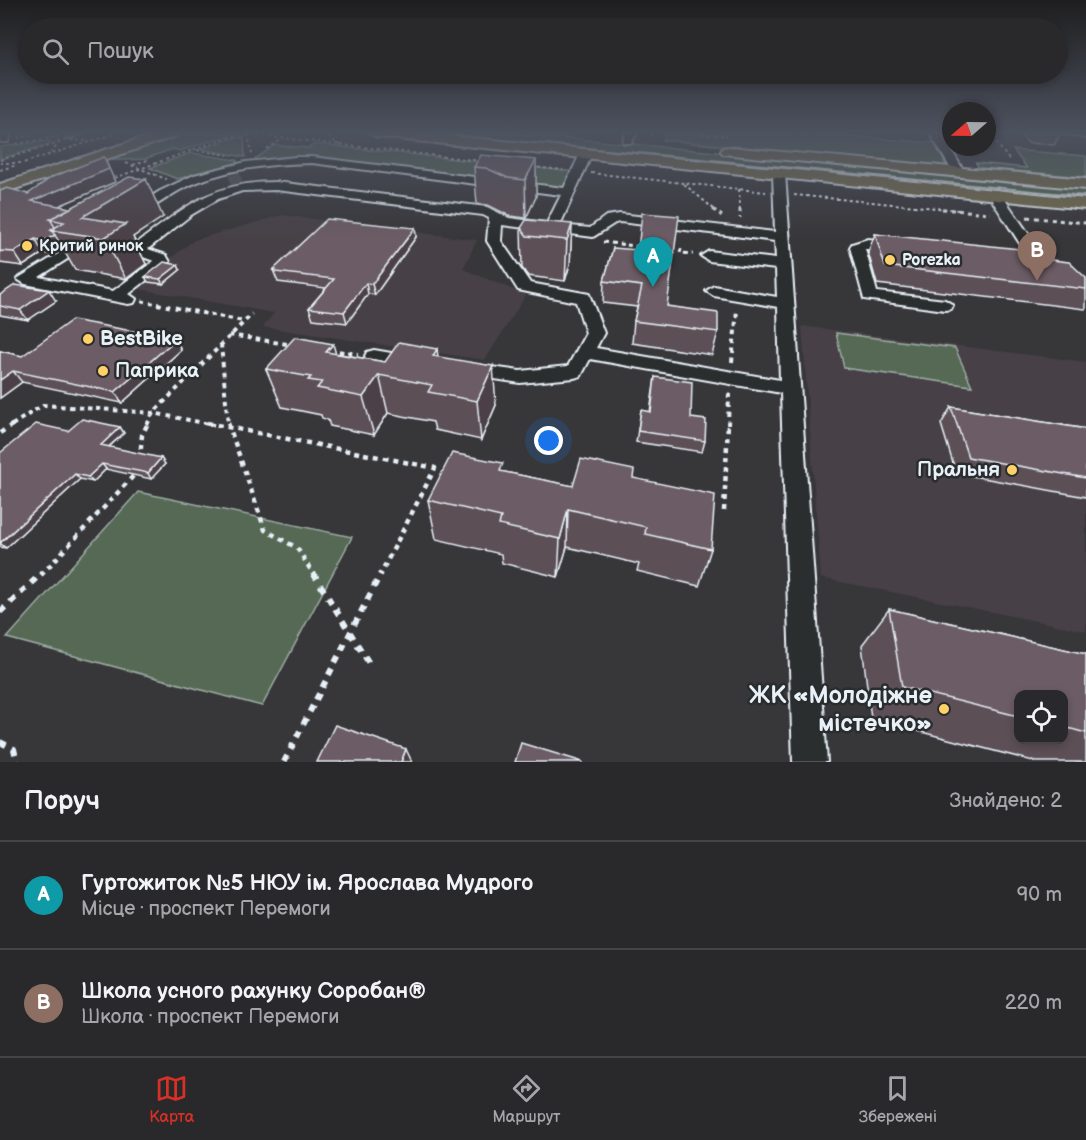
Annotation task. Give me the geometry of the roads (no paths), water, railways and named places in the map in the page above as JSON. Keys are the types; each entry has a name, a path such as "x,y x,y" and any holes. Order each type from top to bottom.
{"main road":[{"path":"0,178 26,169"},
{"path":"0,189 63,169"},
{"path":"683,169 780,183 994,195 1086,204"},
{"path":"922,169 1086,184"}],"lane":[{"path":"124,218 181,185 235,174 247,169"},
{"path":"380,169 568,192"},
{"path":"552,228 580,169"},
{"path":"235,174 276,186 487,211 505,222 552,228 592,237"},
{"path":"96,235 25,279 123,298 162,262 161,258 137,250 193,209 217,196 235,174"},
{"path":"780,183 786,237 784,265 810,762"},
{"path":"994,195 1040,262 1006,258"},
{"path":"452,367 520,377 574,372 595,333 583,298 524,287 511,256 494,242 496,217"},
{"path":"569,244 592,237 611,219 621,218 786,237"},
{"path":"914,248 868,243 857,247 870,296 945,306"},
{"path":"709,256 784,265"},
{"path":"714,291 786,303"},
{"path":"585,352 790,388"},
{"path":"374,356 430,364"}],"tunnel":[{"path":"234,174 237,184"}],"tram line":[{"path":"802,169 1086,196"}],"place":[{"name":"Критий ринок","path":"27,246"},
{"name":"Porezka","path":"890,260"},
{"name":"Школа усного рахунку Соробан®","path":"1037,281"},
{"name":"Гуртожиток №5 НЮУ ім. Ярослава Мудрого","path":"653,287"},
{"name":"BestBike","path":"88,339"},
{"name":"Паприка","path":"103,371"},
{"name":"Пральня","path":"1012,470"},
{"name":"ЖК «Молодіжне містечко»","path":"944,709"}]}
